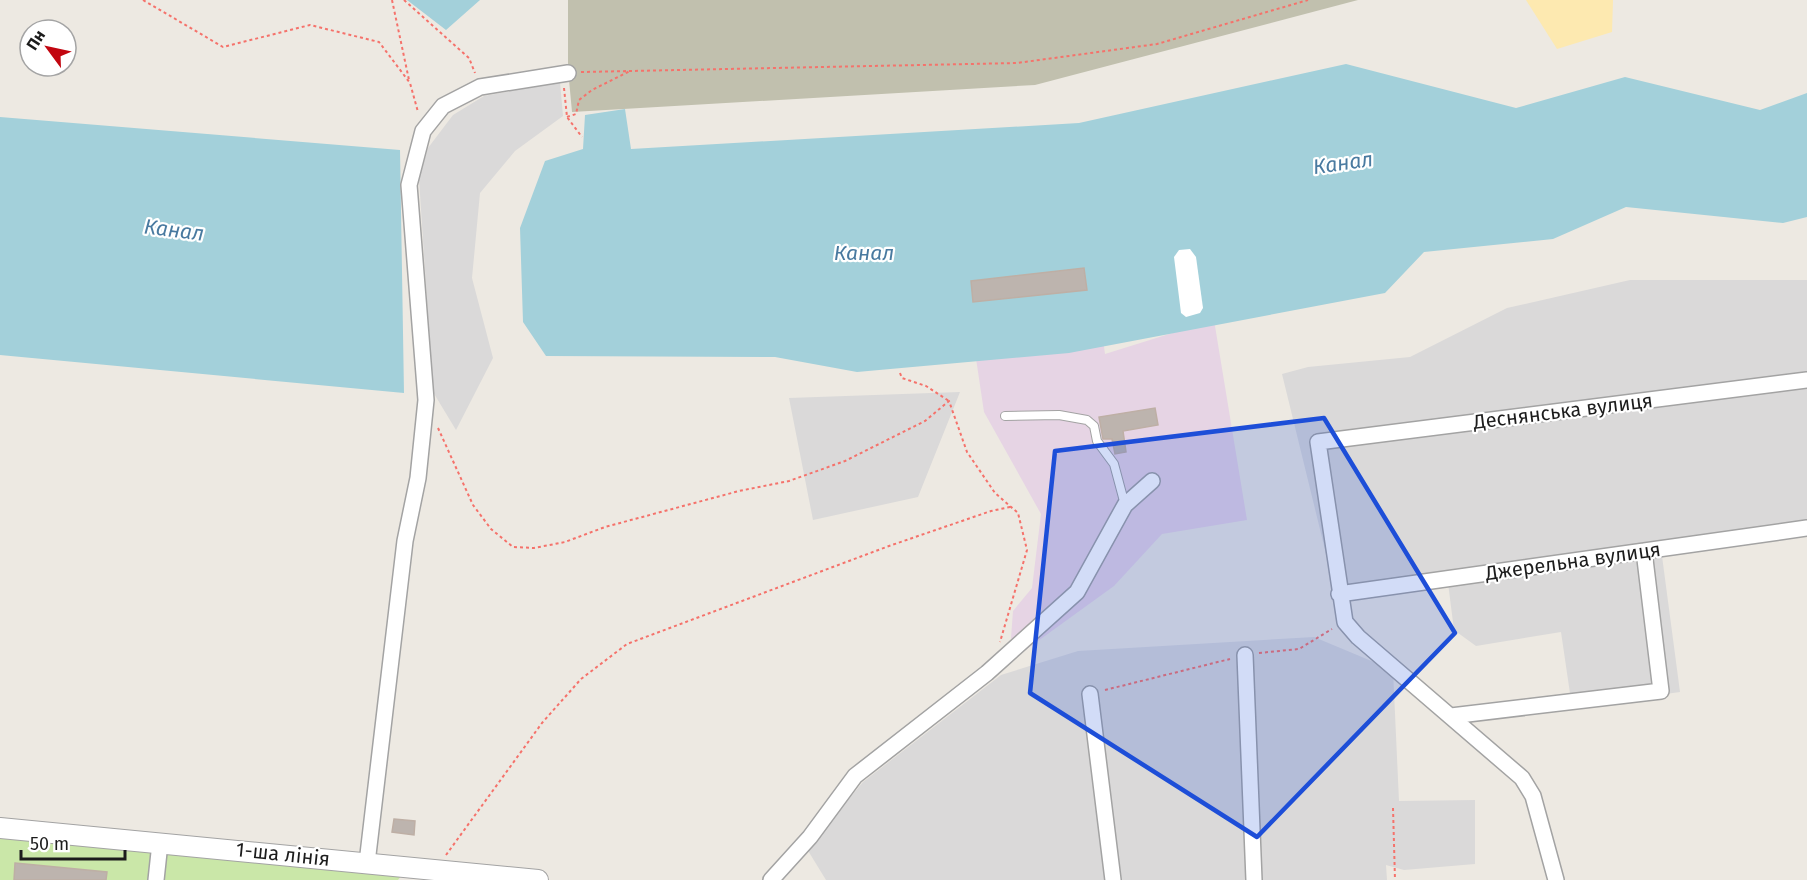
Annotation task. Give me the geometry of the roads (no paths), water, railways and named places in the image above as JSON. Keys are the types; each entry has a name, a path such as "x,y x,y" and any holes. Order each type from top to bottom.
{"street":[{"path":"367,863 405,541 418,478 426,400 409,185 423,131 443,106 480,87 565,73"},
{"name":"Деснянська вулиця","path":"1339,594 1318,442 1807,380"},
{"path":"771,880 810,837 855,776 996,665 1077,592 1125,505 1152,481"},
{"name":"Джерельна вулиця","path":"1339,594 1807,528"},
{"path":"1450,716 1661,691 1644,550"},
{"path":"1339,594 1344,622 1358,637 1522,778 1533,796 1556,880"},
{"path":"1245,655 1254,880"},
{"path":"1090,694 1113,880"},
{"name":"1-ша лінія","path":"0,828 538,880"},
{"path":"156,880 160,843"}],"lane":[{"path":"1005,416 1059,415 1087,420 1094,426 1097,441 1114,464 1125,505"}],"water":[{"path":"407,0 480,0 446,30"},
{"name":"Канал","path":"1346,64 1516,108 1625,77 1760,110 1807,93 1807,217 1783,223 1626,207 1553,239 1424,252 1385,293 1069,353 857,372 775,357 546,356 523,322 520,228 545,161 583,149 585,115 625,109 631,149 1079,123"},
{"name":"Канал","path":"0,117 400,150 404,393 0,355"}]}
